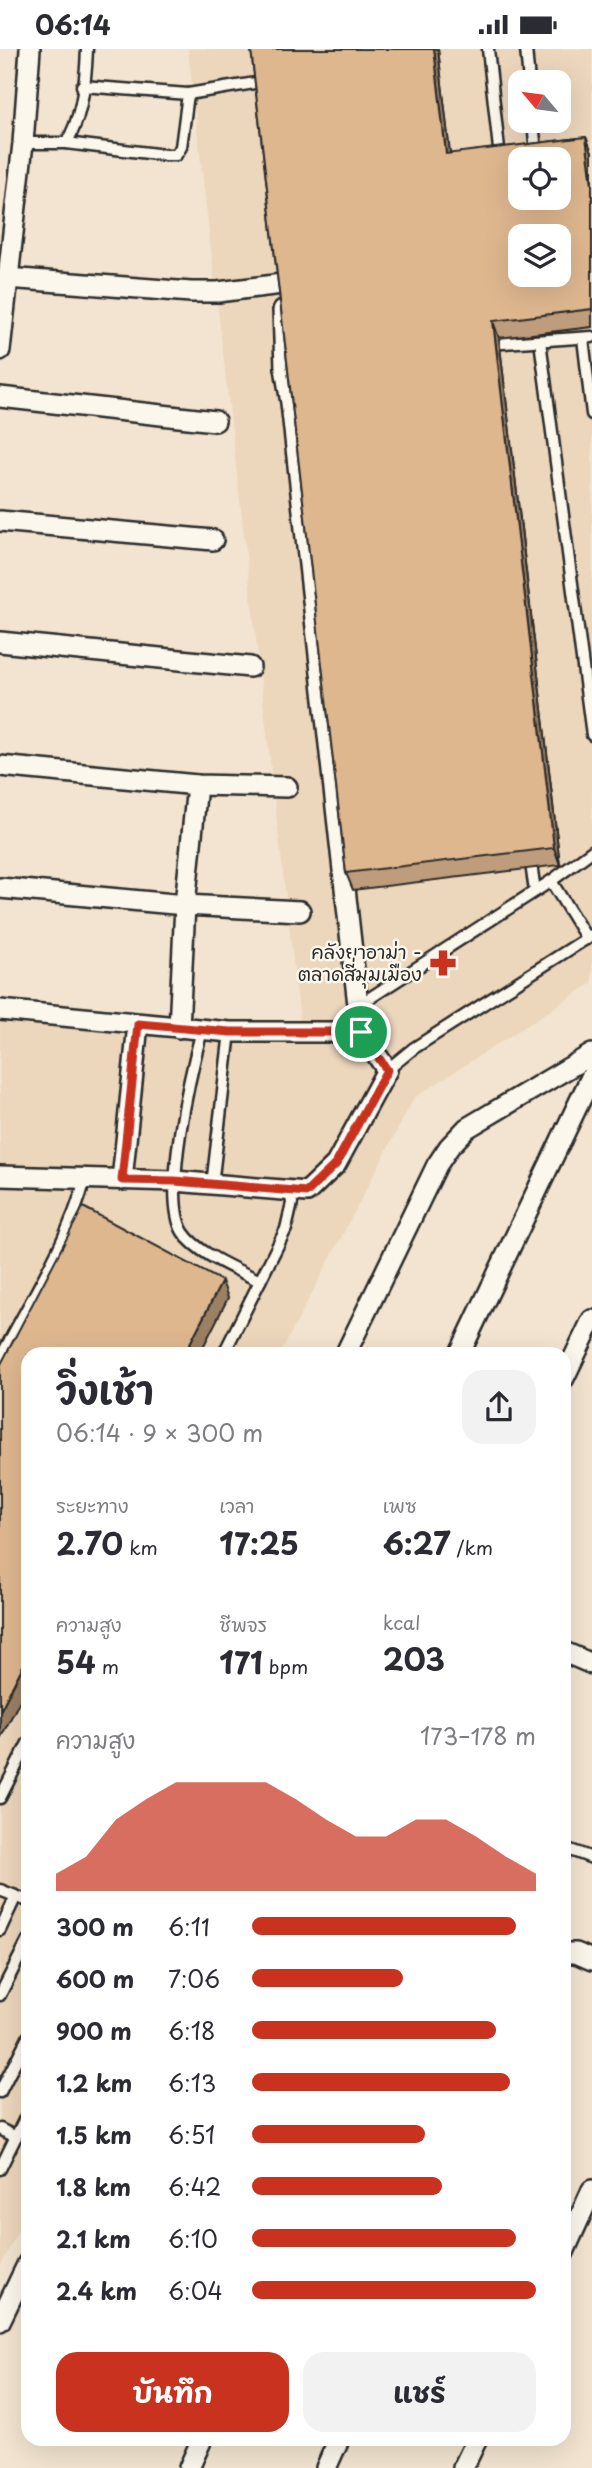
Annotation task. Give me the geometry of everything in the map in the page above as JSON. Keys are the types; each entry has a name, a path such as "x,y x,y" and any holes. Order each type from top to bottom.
{"street":[{"path":"0,350 23,143 30,49"},
{"path":"266,60 269,87"},
{"path":"0,1176 175,1181 307,1192 336,1164 387,1070 361,1032 319,588 281,259"},
{"path":"7,278 191,292 218,292 282,284"},
{"path":"0,397 215,421"},
{"path":"0,521 213,540"},
{"path":"0,642 250,667"},
{"path":"0,766 197,785 288,787"},
{"path":"179,1028 185,905 197,785"},
{"path":"0,888 185,905 299,911"},
{"path":"0,1010 230,1032 361,1032"},
{"path":"122,1180 138,1024"},
{"path":"349,1347 437,1165 449,1147 467,1128 592,1054"},
{"path":"463,1347 592,1075"},
{"path":"571,1364 592,1320"},
{"path":"571,1655 592,1664"},
{"path":"571,1953 592,1960"},
{"path":"571,2236 592,2190"},
{"path":"0,2321 21,2278"},
{"path":"189,2468 199,2446"},
{"path":"326,2468 336,2446"},
{"path":"463,2468 474,2446"}],"lane":[{"path":"66,143 80,110 87,49"},
{"path":"488,49 505,161 488,163"},
{"path":"526,49 528,70"},
{"path":"82,86 188,94 269,87"},
{"path":"23,143 66,143 176,155 181,147 188,94"},
{"path":"481,344 588,338 592,414"},
{"path":"540,341 592,735"},
{"path":"529,849 535,891"},
{"path":"359,1005 551,881 592,851"},
{"path":"518,864 531,863"},
{"path":"387,1070 414,1048 589,937 551,881"},
{"path":"202,1030 184,1107 175,1181 181,1230 191,1242 260,1281"},
{"path":"212,1185 230,1032"},
{"path":"0,1359 66,1231 85,1179"},
{"path":"227,1347 286,1229 292,1203 290,1191"},
{"path":"0,1798 21,1762"},
{"path":"571,1850 592,1859"},
{"path":"0,1890 21,1898"},
{"path":"0,1930 16,1896"},
{"path":"0,1996 21,1954"},
{"path":"0,2092 21,2051"},
{"path":"0,2169 21,2127"},
{"path":"0,2129 16,2137"}],"shaded area":[{"path":"188,49 592,49 592,983 414,1098 284,1347 21,1347 21,2225 0,2267 0,1003 301,1029"}],"building":[{"path":"251,49 434,49 446,154 586,137 592,185 592,309 493,321 554,848 346,873"},
{"path":"83,1207 222,1281 188,1347 21,1347 21,1670 0,1711 0,1366"}],"place":[{"name":"คลังยาอาม่า - ตลาดสี่มุมเมือง","path":"443,963"}],"route":[{"path":"138,1024 230,1032 361,1032 387,1070 371,1104 336,1164 307,1192 175,1181 122,1180 138,1024"}]}
